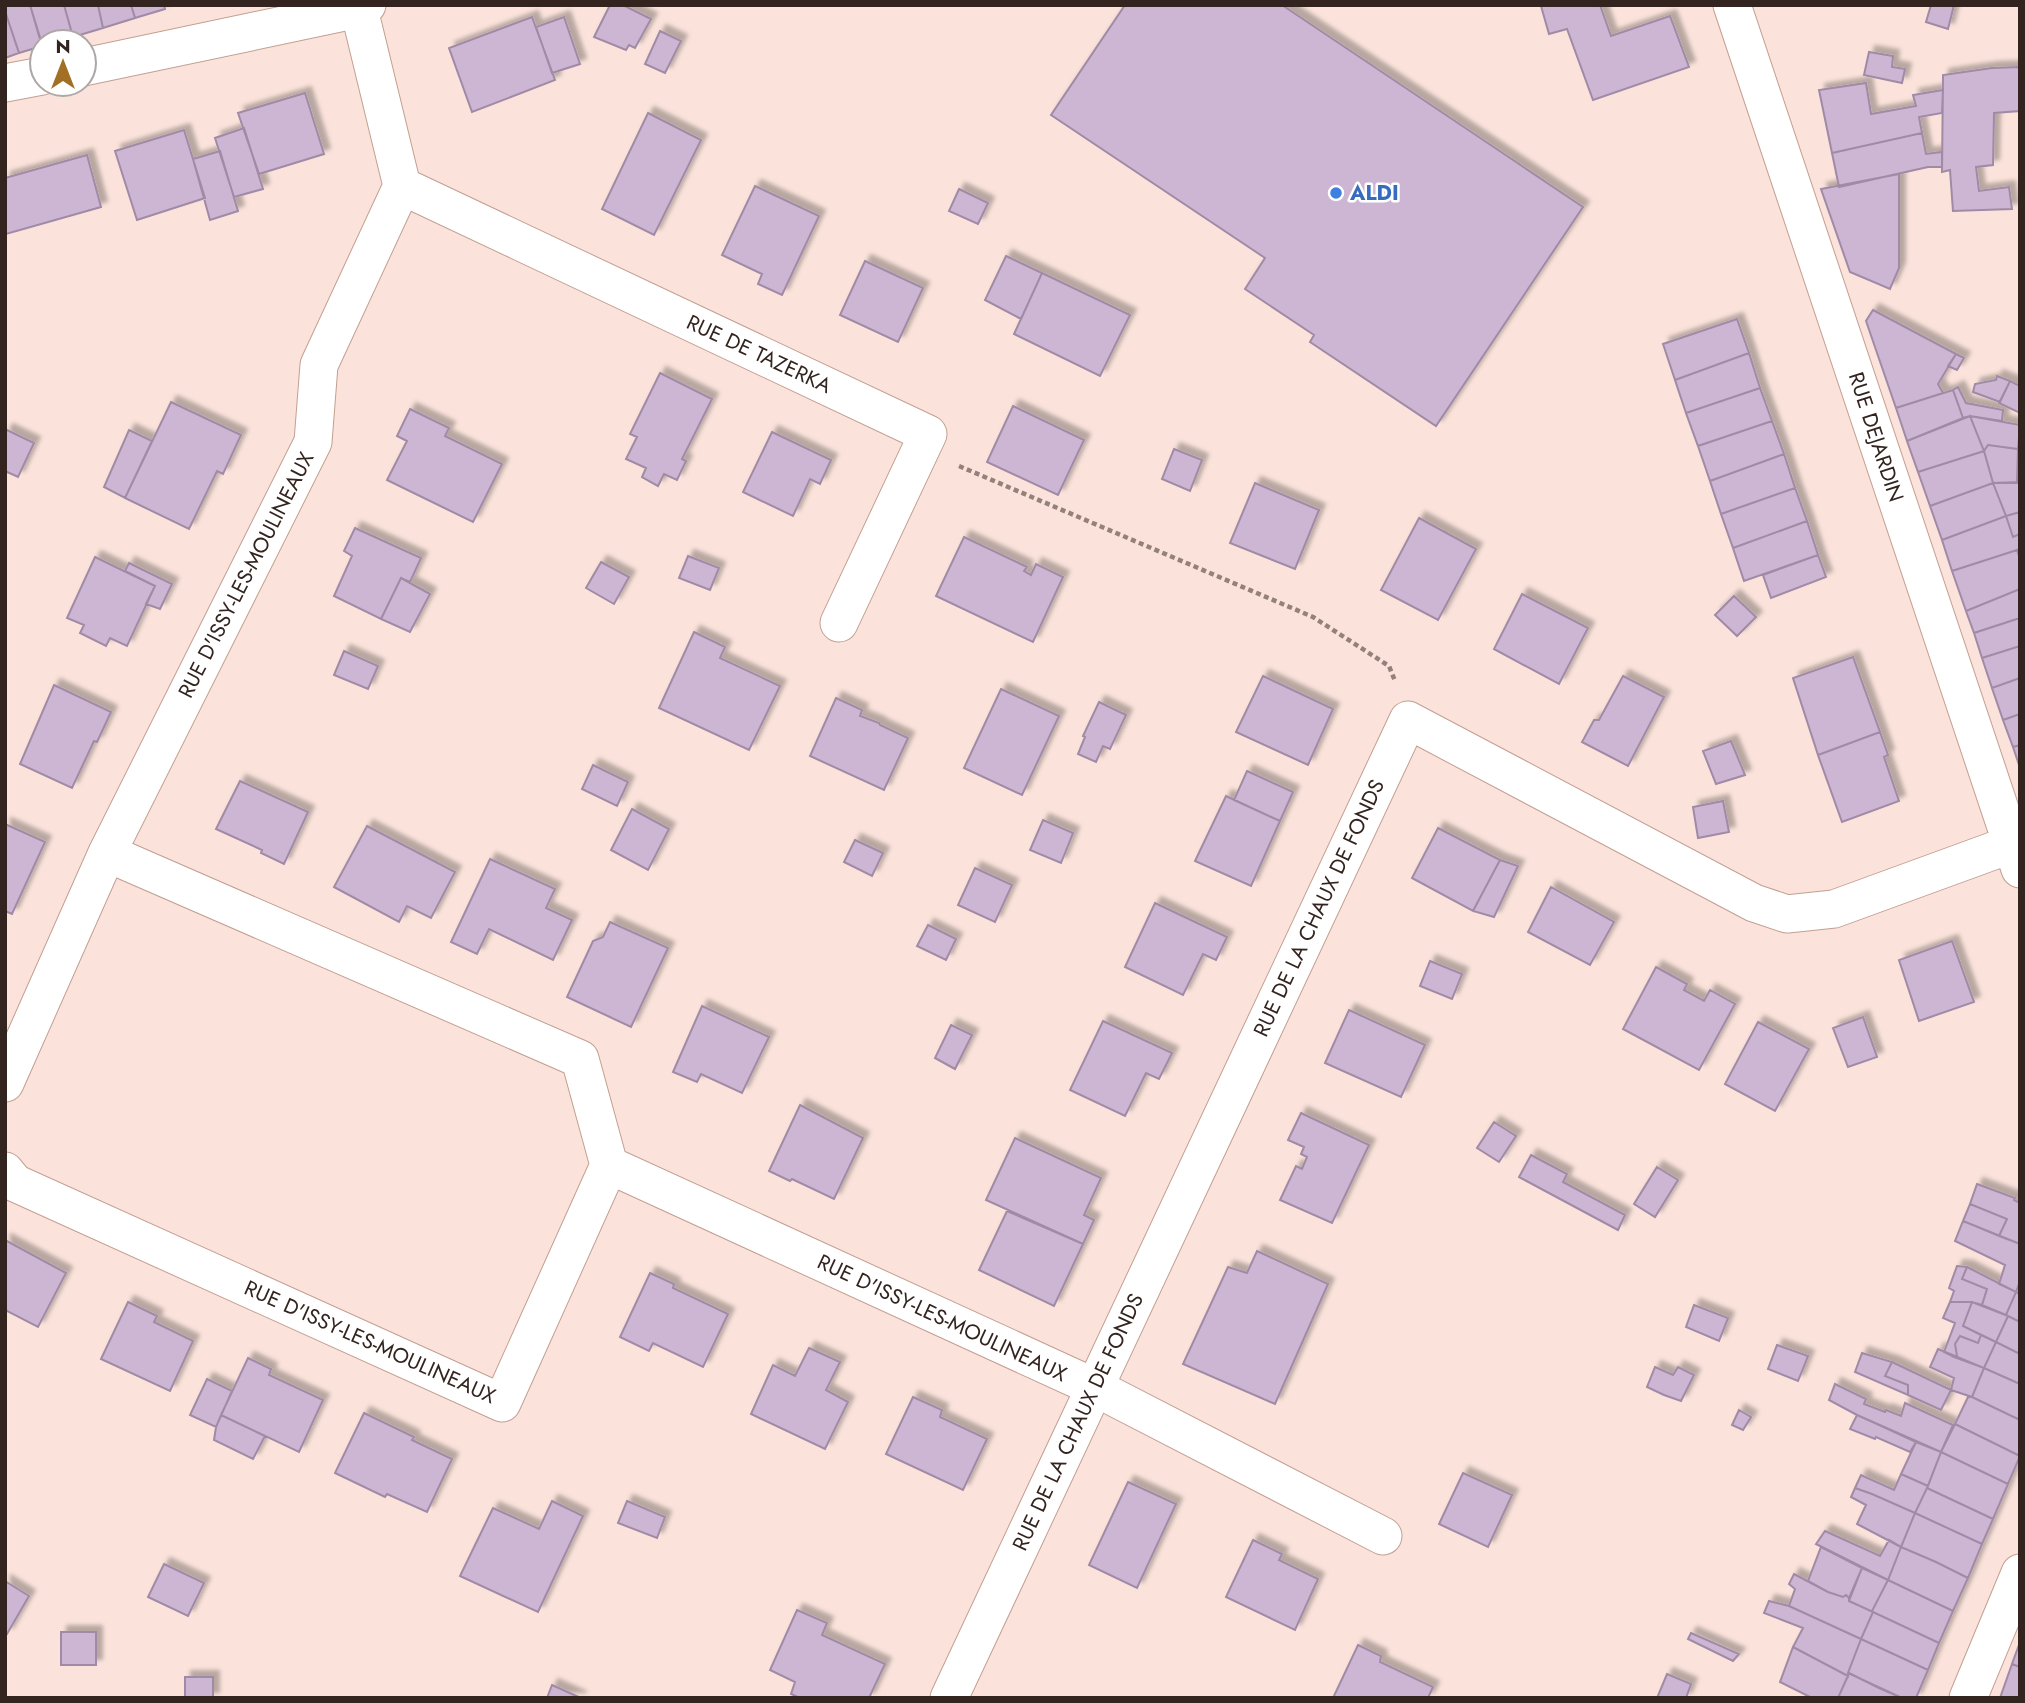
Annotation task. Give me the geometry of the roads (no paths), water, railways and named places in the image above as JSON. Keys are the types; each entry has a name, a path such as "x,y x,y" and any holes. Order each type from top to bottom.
{"street":[{"name":"RUE DEJARDIN","path":"1732,5 2016,856"},
{"path":"98,64 363,7 402,186"},
{"path":"5,83 28,79"},
{"name":"RUE DE TAZERKA","path":"402,186 928,433 839,623"},
{"name":"RUE D'ISSY-LES-MOULINEAUX","path":"5,1083 107,853 313,442 318,365 402,186"},
{"name":"RUE DE LA CHAUX DE FONDS","path":"949,1698 1408,720 1754,902 1787,914 1834,909 2016,856"},
{"path":"107,853 580,1059 609,1165"},
{"name":"RUE D'ISSY-LES-MOULINEAUX","path":"5,1171 15,1183 502,1403 609,1165 1094,1387 1383,1536"},
{"path":"1968,1698 2020,1573"}],"place":[{"name":"ALDI","path":"1336,193"}]}
